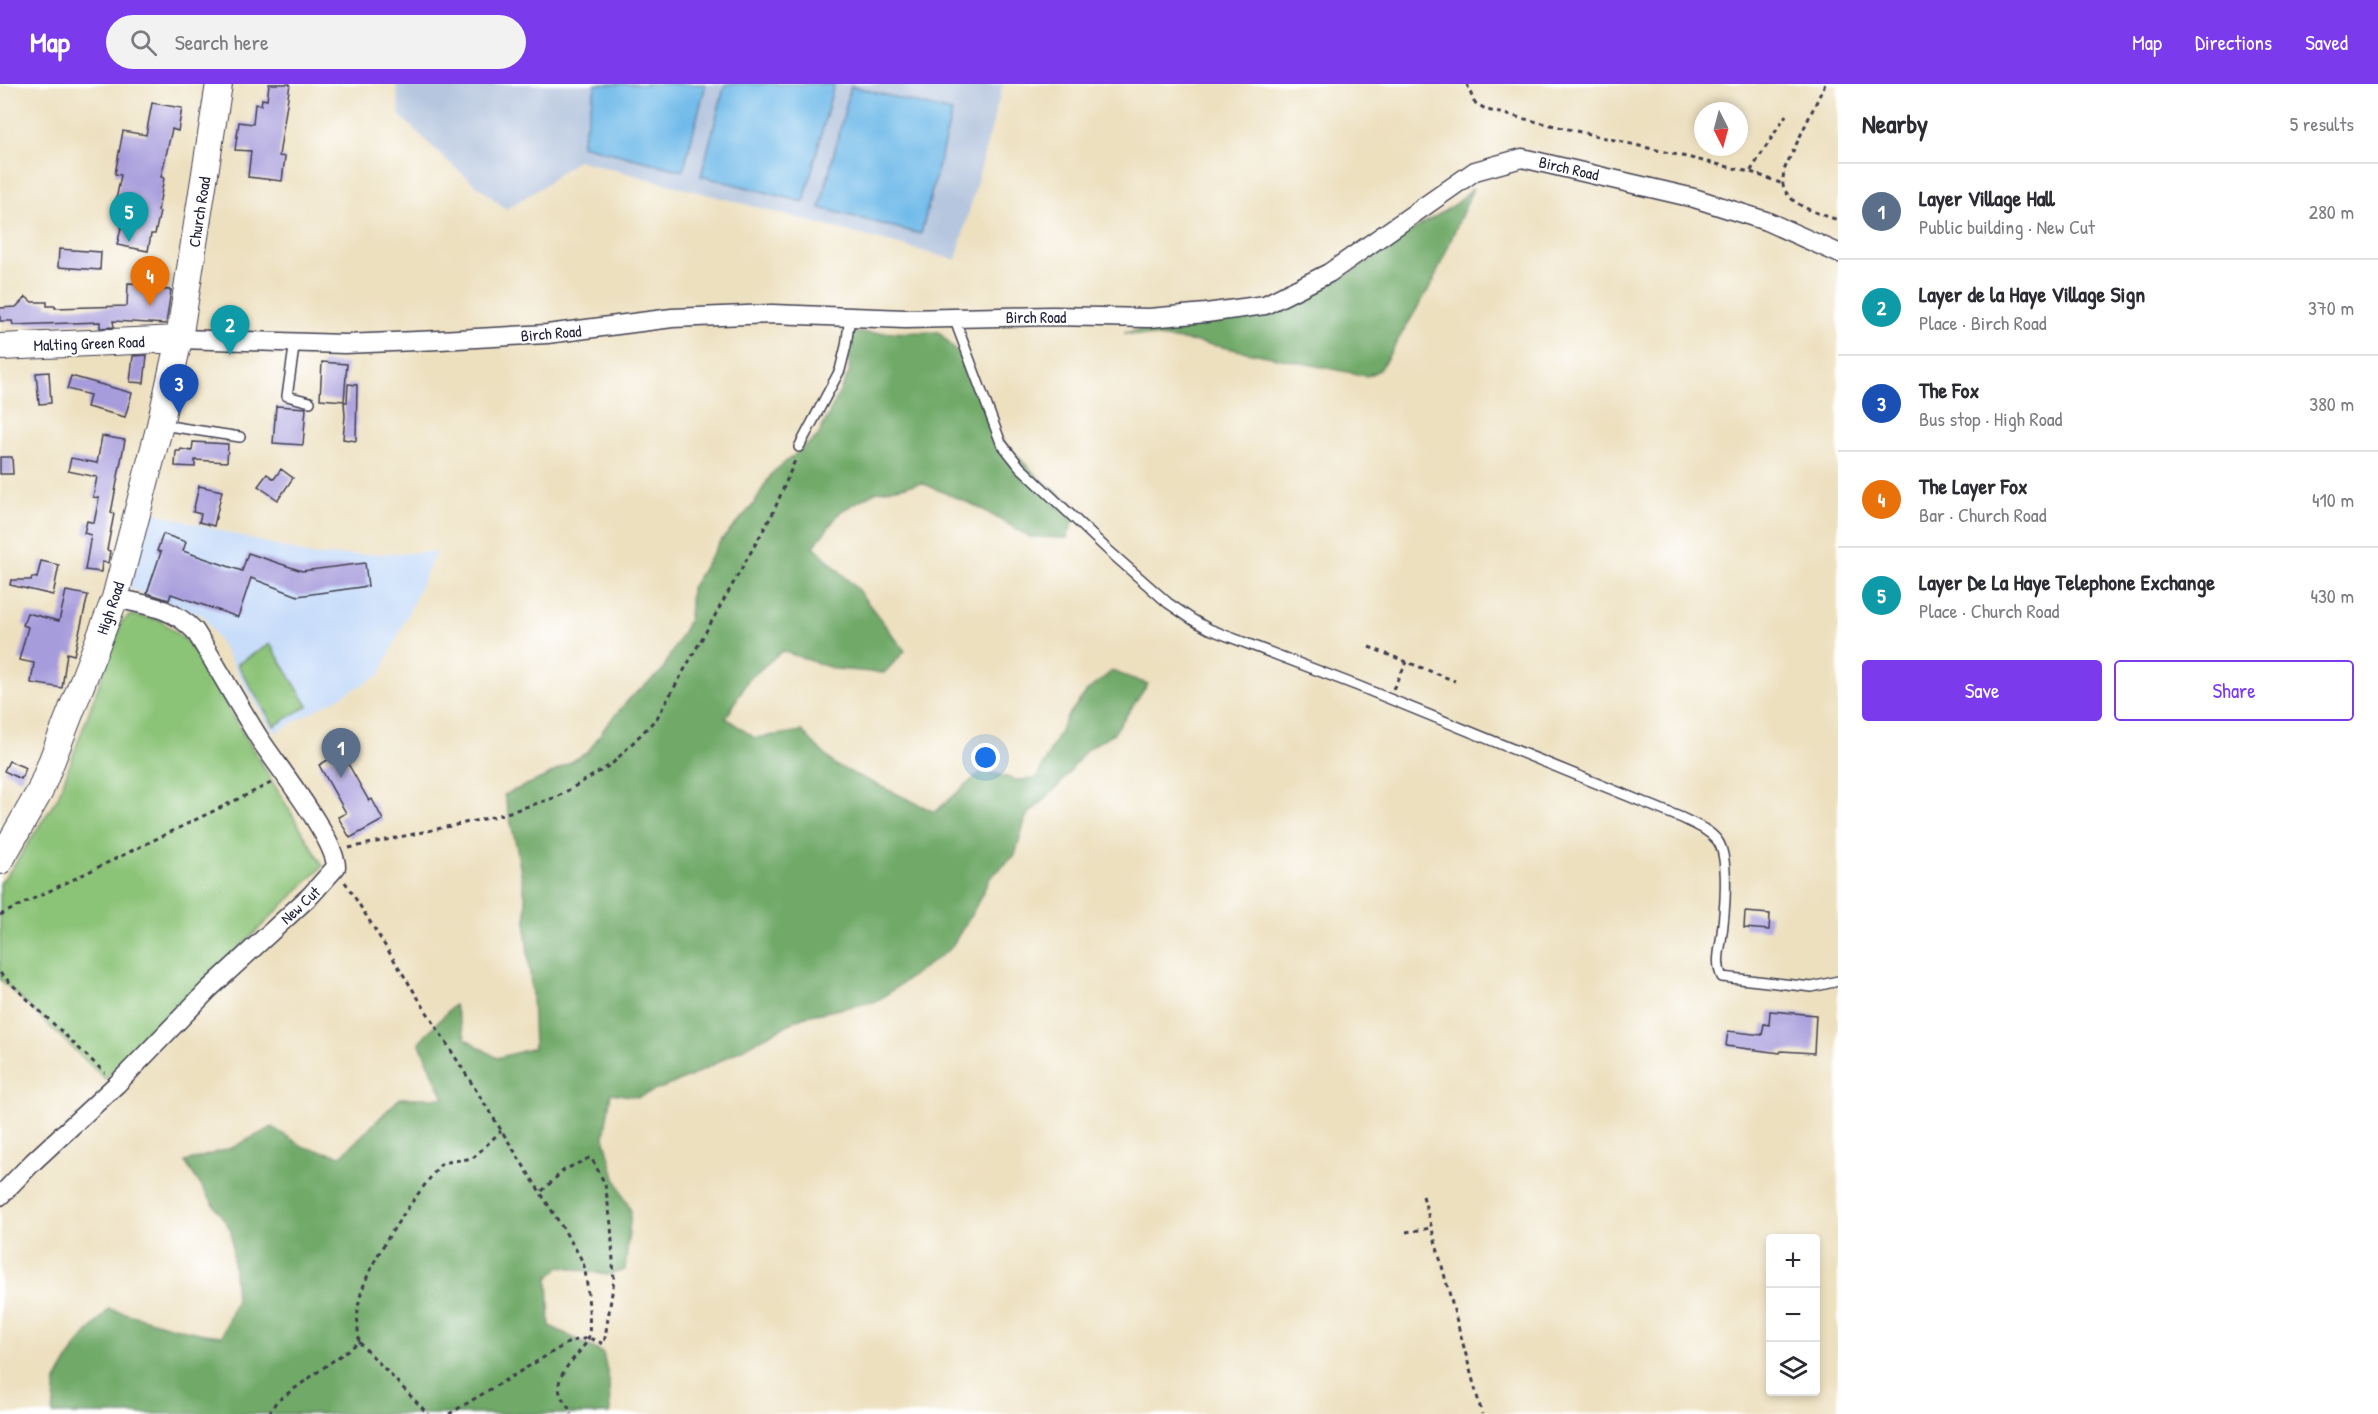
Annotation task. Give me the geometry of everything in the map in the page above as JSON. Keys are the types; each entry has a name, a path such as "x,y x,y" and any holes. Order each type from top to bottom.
{"main road":[{"name":"Church Road","path":"179,339 219,84"},
{"name":"Malting Green Road","path":"0,347 179,339"},
{"name":"High Road","path":"0,861 40,791 115,598 160,425 179,339"}],"street":[{"name":"Birch Road","path":"179,339 345,344 535,335 684,317 772,314 850,317 1149,318 1265,305 1329,273 1475,171 1522,158 1633,183 1766,220 1838,253"},
{"path":"115,598 165,610 183,618 189,625 260,739 286,776 334,859"},
{"name":"New Cut","path":"0,1196 117,1084 209,989 317,889 334,859"}],"lane":[{"path":"799,447 840,370 850,317"},
{"path":"954,318 1001,443 1020,467 1168,603 1209,629 1388,698 1707,830 1719,842 1726,870 1724,922 1718,969 1722,977 1812,987 1838,981"},
{"path":"296,342 287,396 310,402"},
{"path":"160,425 240,438"}],"path":[{"path":"1467,84 1474,102 1487,110 1750,172 1783,184"},
{"path":"1825,84 1784,170 1783,184 1789,197 1815,212 1838,220"},
{"path":"1750,172 1786,115"},
{"path":"572,1414 570,1407 564,1404 559,1382 589,1338 590,1318 584,1267 564,1230 334,859 497,816 557,797 612,764 657,718 773,513 799,447"},
{"path":"1369,647 1455,681"},
{"path":"1388,698 1407,662"},
{"path":"0,915 286,776"},
{"path":"0,973 117,1084"},
{"path":"428,1414 359,1342 358,1308 370,1268 425,1184 442,1163 473,1158 501,1131"},
{"path":"450,1414 571,1341 589,1338 604,1344 614,1280 611,1224 605,1184 592,1159 589,1158 564,1170 541,1193"},
{"path":"1423,1196 1482,1414"},
{"path":"1406,1232 1432,1228"},
{"path":"269,1414 276,1402 359,1342"}],"shaded area":[{"path":"396,84 1003,84 956,260 577,160 542,187 506,209 454,167 400,116"},
{"path":"152,512 315,556 436,552 380,675 274,733 204,616 129,588"}],"green space":[{"path":"1473,188 1433,282 1380,370 1367,376 1197,342 1124,333 1287,306 1354,271 1396,240 1456,204"},
{"path":"939,332 970,367 992,430 1039,478 1078,509 1067,538 1030,537 980,508 922,483 875,492 841,511 814,546 857,589 905,651 884,673 835,669 782,651 748,680 726,718 755,738 802,731 835,765 935,812 983,770 1016,780 1036,779 1067,717 1087,691 1112,671 1148,684 1114,733 1087,749 1060,784 1026,817 1015,855 990,878 973,912 950,949 877,1001 802,1017 690,1077 638,1097 611,1093 604,1137 615,1178 631,1211 625,1270 607,1275 561,1266 548,1278 550,1326 603,1353 609,1380 610,1414 53,1414 56,1381 77,1345 109,1309 179,1329 222,1336 236,1299 231,1230 185,1162 234,1147 272,1127 304,1147 341,1156 400,1098 444,1098 419,1042 454,1005 466,1039 497,1058 534,1048 526,935 526,901 504,795 549,775 588,752 630,698 662,671 689,620 691,588 719,543 753,505 772,473 818,436 849,373 850,333"},
{"path":"131,615 160,620 189,643 323,866 105,1079 0,979 0,883 13,867 58,797 122,621"},
{"path":"270,644 308,706 274,726 237,664"}],"water":[{"path":"596,84 706,84 683,171 581,145"},
{"path":"725,84 834,84 804,202 701,176"},
{"path":"851,86 952,112 921,234 820,208"}],"building":[{"path":"269,84 290,84 279,156 285,157 282,181 248,177 251,151 235,150 239,122 253,124 255,104 261,105 262,99 267,100"},
{"path":"152,103 182,108 178,131 172,129 161,177 164,178 158,211 160,212 155,234 151,234 148,251 117,245 126,207 115,205 121,175 115,174 123,131 146,135"},
{"path":"59,249 101,252 100,270 58,267"},
{"path":"128,283 147,284 147,289 171,290 166,324 113,321 114,327 100,328 100,322 13,325 12,321 0,321 0,308 16,307 26,297 32,302 47,302 47,306 55,306 55,308 127,306"},
{"path":"147,355 144,383 130,382 133,356"},
{"path":"322,362 347,364 344,401 320,399"},
{"path":"49,372 51,403 39,404 36,373"},
{"path":"71,376 132,393 125,417 87,407 90,395 67,389"},
{"path":"348,384 357,385 356,441 343,439 344,402 347,402"},
{"path":"276,406 306,408 303,445 273,443"},
{"path":"102,436 125,440 111,513 114,514 107,550 110,551 108,563 102,562 101,572 85,570 91,535 84,533 87,521 94,523 99,498 93,497 97,477 68,471 71,458 97,463"},
{"path":"193,442 228,444 227,462 195,460 195,467 175,466 176,451 181,449 192,451"},
{"path":"0,457 12,457 13,474 0,474"},
{"path":"281,469 293,478 278,500 258,486 267,474 274,479"},
{"path":"199,486 222,491 214,526 199,522 201,514 193,512"},
{"path":"163,534 186,542 183,551 242,571 248,553 302,571 365,563 368,586 298,596 251,578 238,617 171,594 169,600 147,593 161,552 157,551"},
{"path":"41,561 59,565 53,595 10,585 11,580 37,578"},
{"path":"66,591 88,595 74,655 67,653 62,688 31,683 34,663 19,660 28,627 23,625 27,613 59,621"},
{"path":"338,754 342,761 346,760 369,801 372,799 383,820 350,838 338,817 346,813 319,765"},
{"path":"9,761 26,768 21,779 4,771"},
{"path":"1745,912 1770,914 1769,930 1744,928"},
{"path":"1770,1011 1816,1015 1814,1053 1781,1051 1780,1053 1726,1046 1728,1031 1762,1035 1764,1024 1769,1025"}],"place":[{"name":"Layer De La Haye Telephone Exchange","path":"129,242"},
{"name":"The Layer Fox","path":"150,306"},
{"name":"Layer de la Haye Village Sign","path":"230,355"},
{"name":"The Fox","path":"179,414"},
{"name":"Layer Village Hall","path":"341,778"}]}
